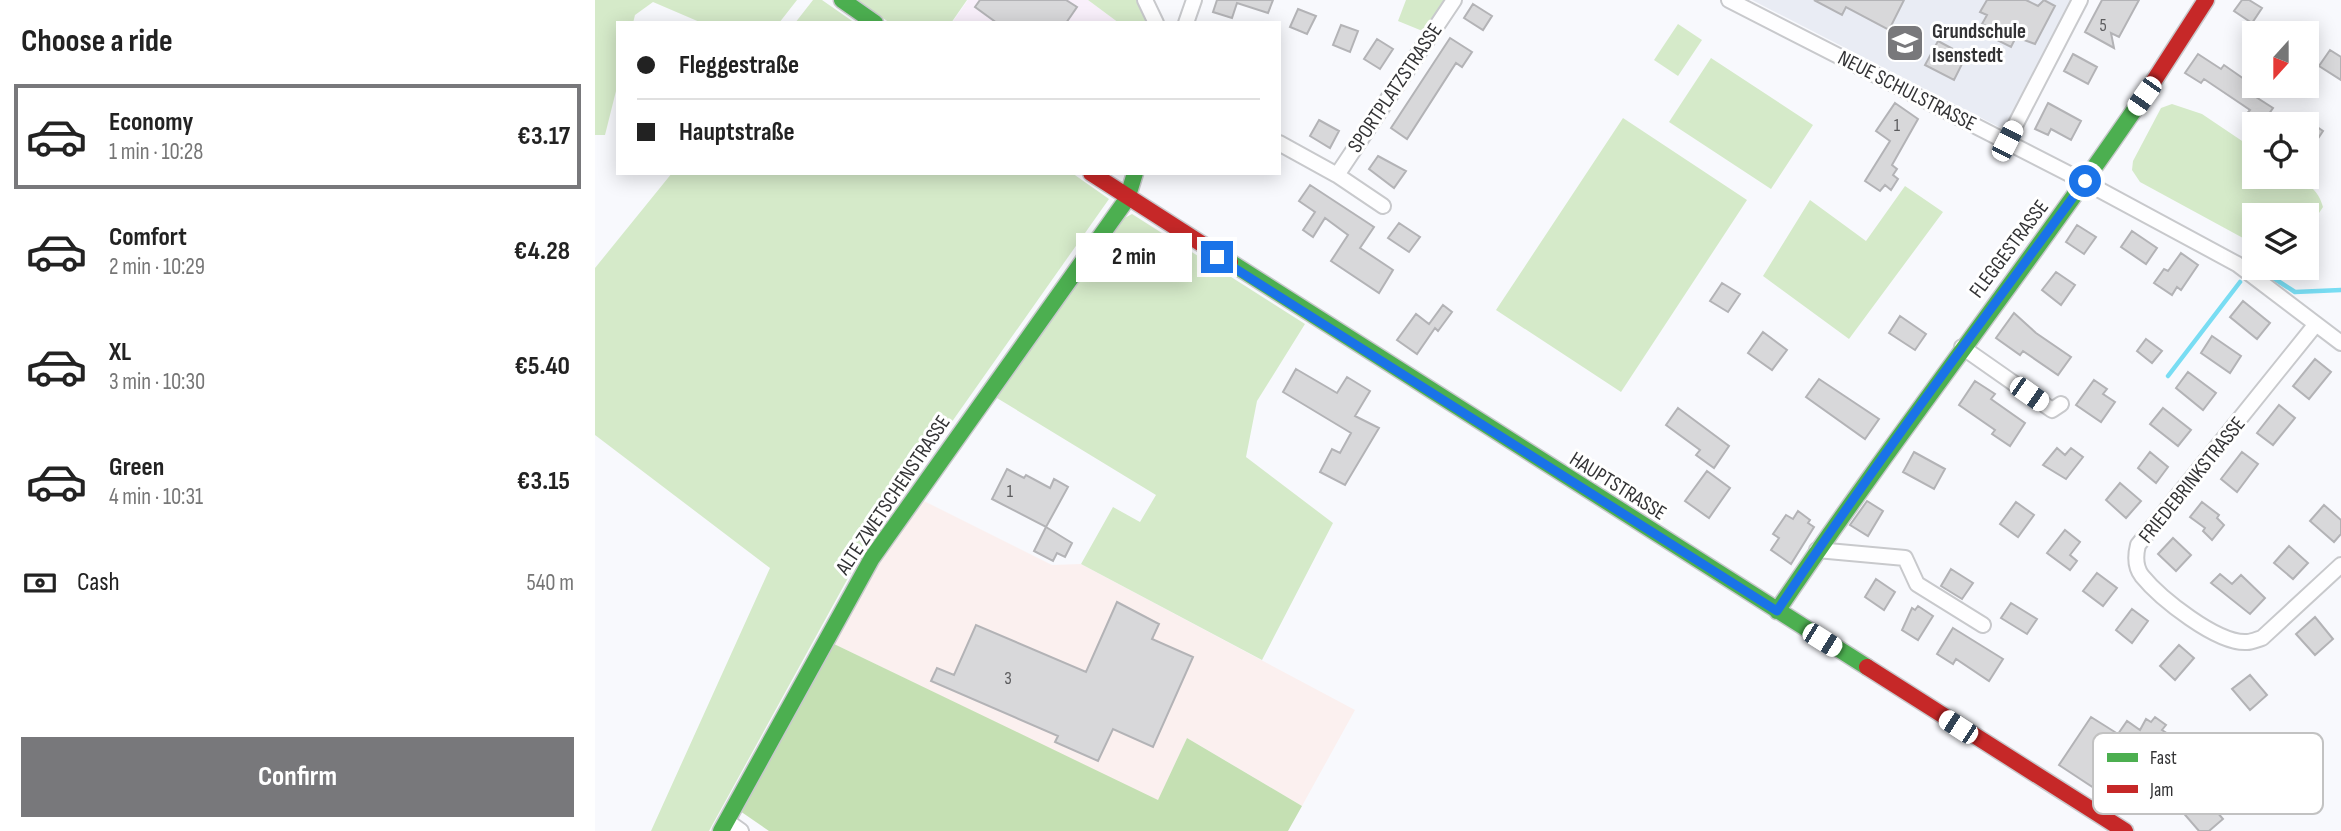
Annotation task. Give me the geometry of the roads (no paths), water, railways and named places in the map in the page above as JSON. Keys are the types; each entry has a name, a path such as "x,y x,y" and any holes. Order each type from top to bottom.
{"street":[{"path":"842,0 872,21"},
{"path":"1145,0 1155,21"},
{"path":"1188,21 1194,0"},
{"name":"SPORTPLATZSTRASSE","path":"1337,175 1454,0"},
{"name":"NEUE SCHULSTRASSE","path":"1729,0 2085,181 2237,264 2341,343"},
{"path":"2007,141 2080,0"},
{"name":"FLEGGESTRASSE","path":"1777,611 1817,550 1962,347 2085,181 2206,0"},
{"name":"SPORTPLATZSTRASSE","path":"1281,144 1337,175 1383,206"},
{"name":"HAUPTSTRASSE","path":"1094,175 2093,811"},
{"name":"ALTE ZWETSCHENSTRASSE","path":"724,826 872,558 1127,198 1134,175"},
{"name":"FRIEDEBRINKSTRASSE","path":"2316,324 2138,545 2135,559 2141,575 2178,609 2204,626 2246,643 2262,638 2341,565"},
{"path":"1962,347 2052,410 2061,404"},
{"path":"1817,550 1905,558 1917,584 1983,625"},
{"name":"HAUPTSTRASSE","path":"2098,814 2125,831"},
{"path":"724,826 741,831"}],"waterway":[{"path":"2276,280 2295,292 2341,290"},
{"path":"2168,376 2240,282"}],"place":[{"name":"Grundschule Isenstedt","path":"1905,43"}]}
